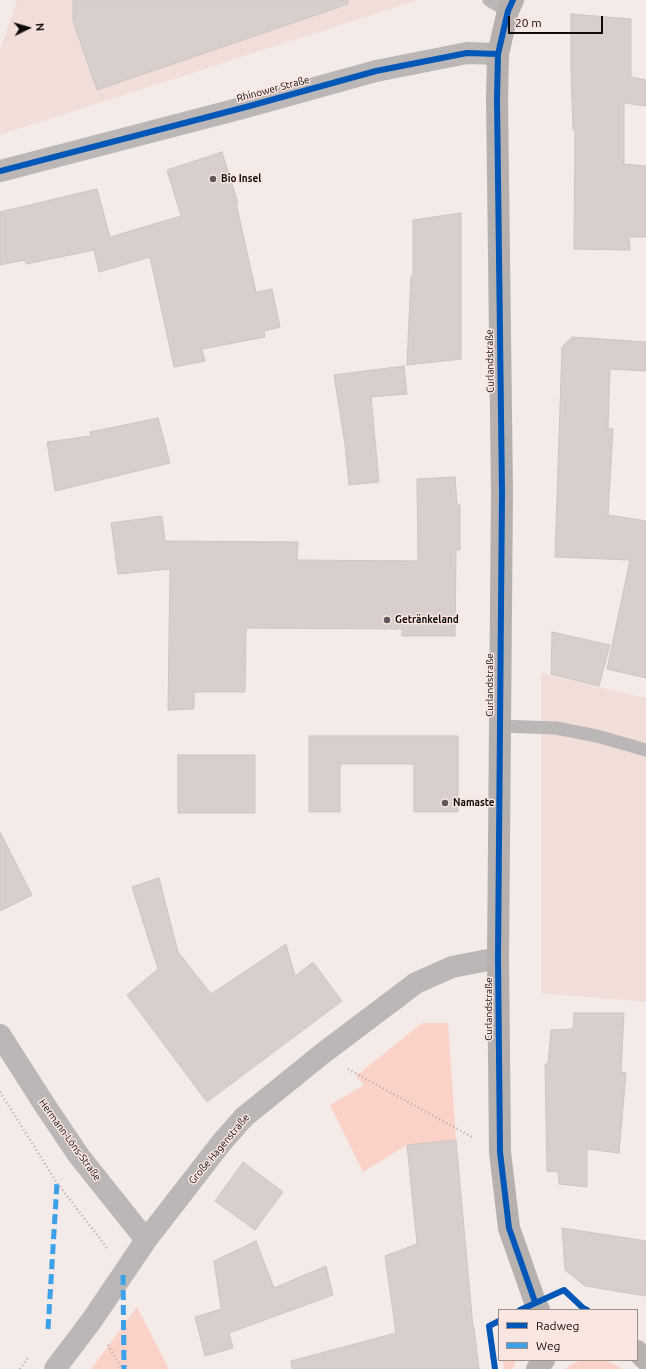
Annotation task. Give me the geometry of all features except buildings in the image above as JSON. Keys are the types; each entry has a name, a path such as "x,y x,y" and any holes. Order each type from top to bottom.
{"main road":[{"path":"498,54 511,5"},
{"name":"Curlandstraße","path":"498,54 497,99 502,485 498,958 500,1152 509,1228 538,1309"},
{"path":"638,1352 646,1360"},
{"path":"537,1369 543,1361"}],"street":[{"name":"Rhinower Straße","path":"0,170 246,107 376,71 468,53 498,54"},
{"name":"Große Hagenstraße","path":"55,1369 92,1320 146,1240 222,1142 244,1117 322,1054 416,984 452,967 498,958"},
{"name":"Hermann-Löns-Straße","path":"0,1035 79,1156 146,1240"}],"lane":[{"path":"489,0 511,5"},
{"path":"500,726 556,728 597,736 646,750"}],"path":[{"path":"322,1054 500,1152"},
{"path":"0,1092 57,1183 107,1248 103,1254"},
{"path":"495,1369 489,1326 498,1322"},
{"path":"109,1348 122,1369"}],"shaded area":[{"path":"17,0 418,0 0,135 0,50"},
{"path":"541,673 646,698 646,1002 541,993"},
{"path":"422,1023 448,1023 456,1140 407,1145 363,1172 330,1105 364,1085 356,1076"},
{"path":"137,1307 169,1369 91,1369"},
{"path":"503,1361 516,1361 513,1369 504,1369"},
{"path":"580,1361 608,1361 623,1369 565,1369"}],"marked path":[{"path":"48,1329 57,1183"},
{"path":"123,1275 124,1369"}],"cycle path":[{"path":"513,0 508,11 498,54 497,99 502,492 498,958 500,1152 509,1228 535,1302"},
{"path":"0,171 246,107 376,71 467,53 498,54"},
{"path":"522,1309 564,1290 585,1309"},
{"path":"495,1369 489,1326 498,1322"}],"place":[{"name":"Bio Insel","path":"213,179"},
{"name":"Getränkeland","path":"387,620"},
{"name":"Namaste","path":"445,803"}]}
